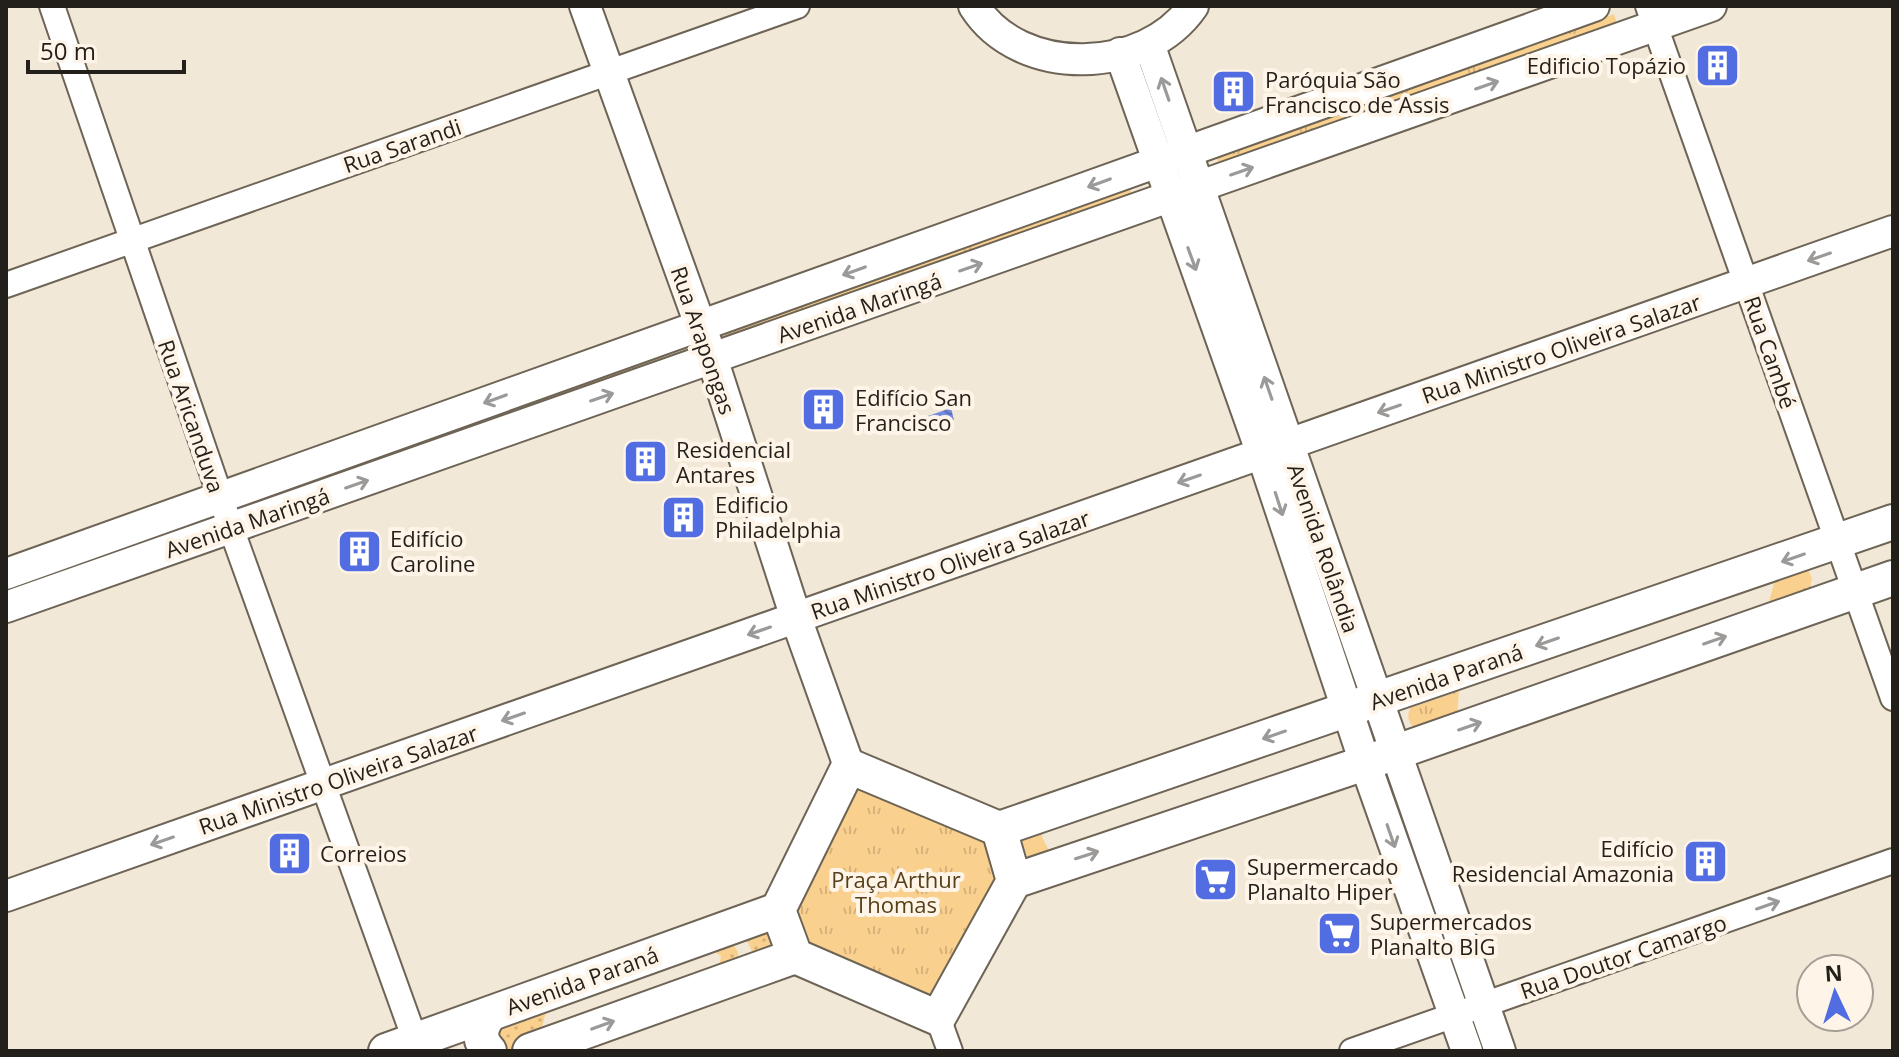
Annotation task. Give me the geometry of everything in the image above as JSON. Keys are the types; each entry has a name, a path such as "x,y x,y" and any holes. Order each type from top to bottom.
{"main road":[{"name":"Avenida Paraná","path":"999,829 1893,522"},
{"path":"530,1051 795,956 938,1018 1014,881 1893,578"},
{"path":"795,956 778,910 849,766 999,829 1014,881"},
{"name":"Avenida Paraná","path":"407,1048 490,1014 778,910"},
{"path":"717,932 730,933 740,941 746,953 745,966 737,976"},
{"path":"489,1051 481,1036 482,1023 490,1014"}],"street":[{"name":"Rua Aricanduva","path":"52,6 220,497 324,784 407,1048"},
{"name":"Rua Arapongas","path":"585,6 712,358 796,618 849,766"},
{"name":"Rua Sarandi","path":"6,285 797,6"},
{"path":"974,6 1007,41 1033,53 1082,59 1120,53 1149,44 1171,32 1193,6"},
{"name":"Avenida Maringá","path":"6,574 1594,6"},
{"name":"Avenida Maringá","path":"6,607 1170,197 1651,16 1711,6"},
{"name":"Rua Cambé","path":"1651,16 1893,698"},
{"name":"Avenida Rolândia","path":"1149,44 1172,157 1170,197 1275,449"},
{"name":"Avenida Rolândia","path":"1120,53 1172,157 1199,186 1275,449 1381,757 1467,1051"},
{"name":"Rua Ministro Oliveira Salazar","path":"6,896 1893,231"},
{"path":"556,377 569,409"},
{"name":"Avenida Rolândia","path":"1381,757 1484,1005 1500,1051"},
{"name":"Rua Doutor Camargo","path":"1352,1051 1893,861"},
{"path":"938,1018 950,1051"}],"green space":[{"path":"1614,14 1619,31 1222,172 1216,156"},
{"path":"1127,180 1133,196 726,339 720,323"},
{"path":"660,346 665,361 256,505 251,491"},
{"path":"1807,568 1812,578 1809,592 1768,606 1775,579"},
{"path":"1459,691 1457,716 1419,730 1411,724 1408,718 1410,708"},
{"name":"Praça Arthur Thomas","path":"849,766 999,829 1014,881 938,1018 795,956 778,910"},
{"path":"1044,826 1042,837 1052,856 1030,864 1020,835"},
{"path":"765,929 782,943 753,954 746,938"},
{"path":"731,941 738,952 738,961 718,973 721,956 708,947"},
{"path":"547,1008 539,1039 506,1051 497,1048 491,1030"}],"water":[{"path":"951,408 954,420 929,429 925,417"}],"place":[{"name":"Edificio Topázio","path":"1717,65"},
{"name":"Paróquia São Francisco de Assis","path":"1234,92"},
{"name":"Edifício San Francisco","path":"824,410"},
{"name":"Residencial Antares","path":"645,462"},
{"name":"Edificio Philadelphia","path":"684,517"},
{"name":"Edifício Caroline","path":"359,551"},
{"name":"Correios","path":"289,853"},
{"name":"Edifício Residencial Amazonia","path":"1705,861"},
{"name":"Supermercado Planalto Hiper","path":"1216,879"},
{"name":"Supermercados Planalto BIG","path":"1339,934"}]}
